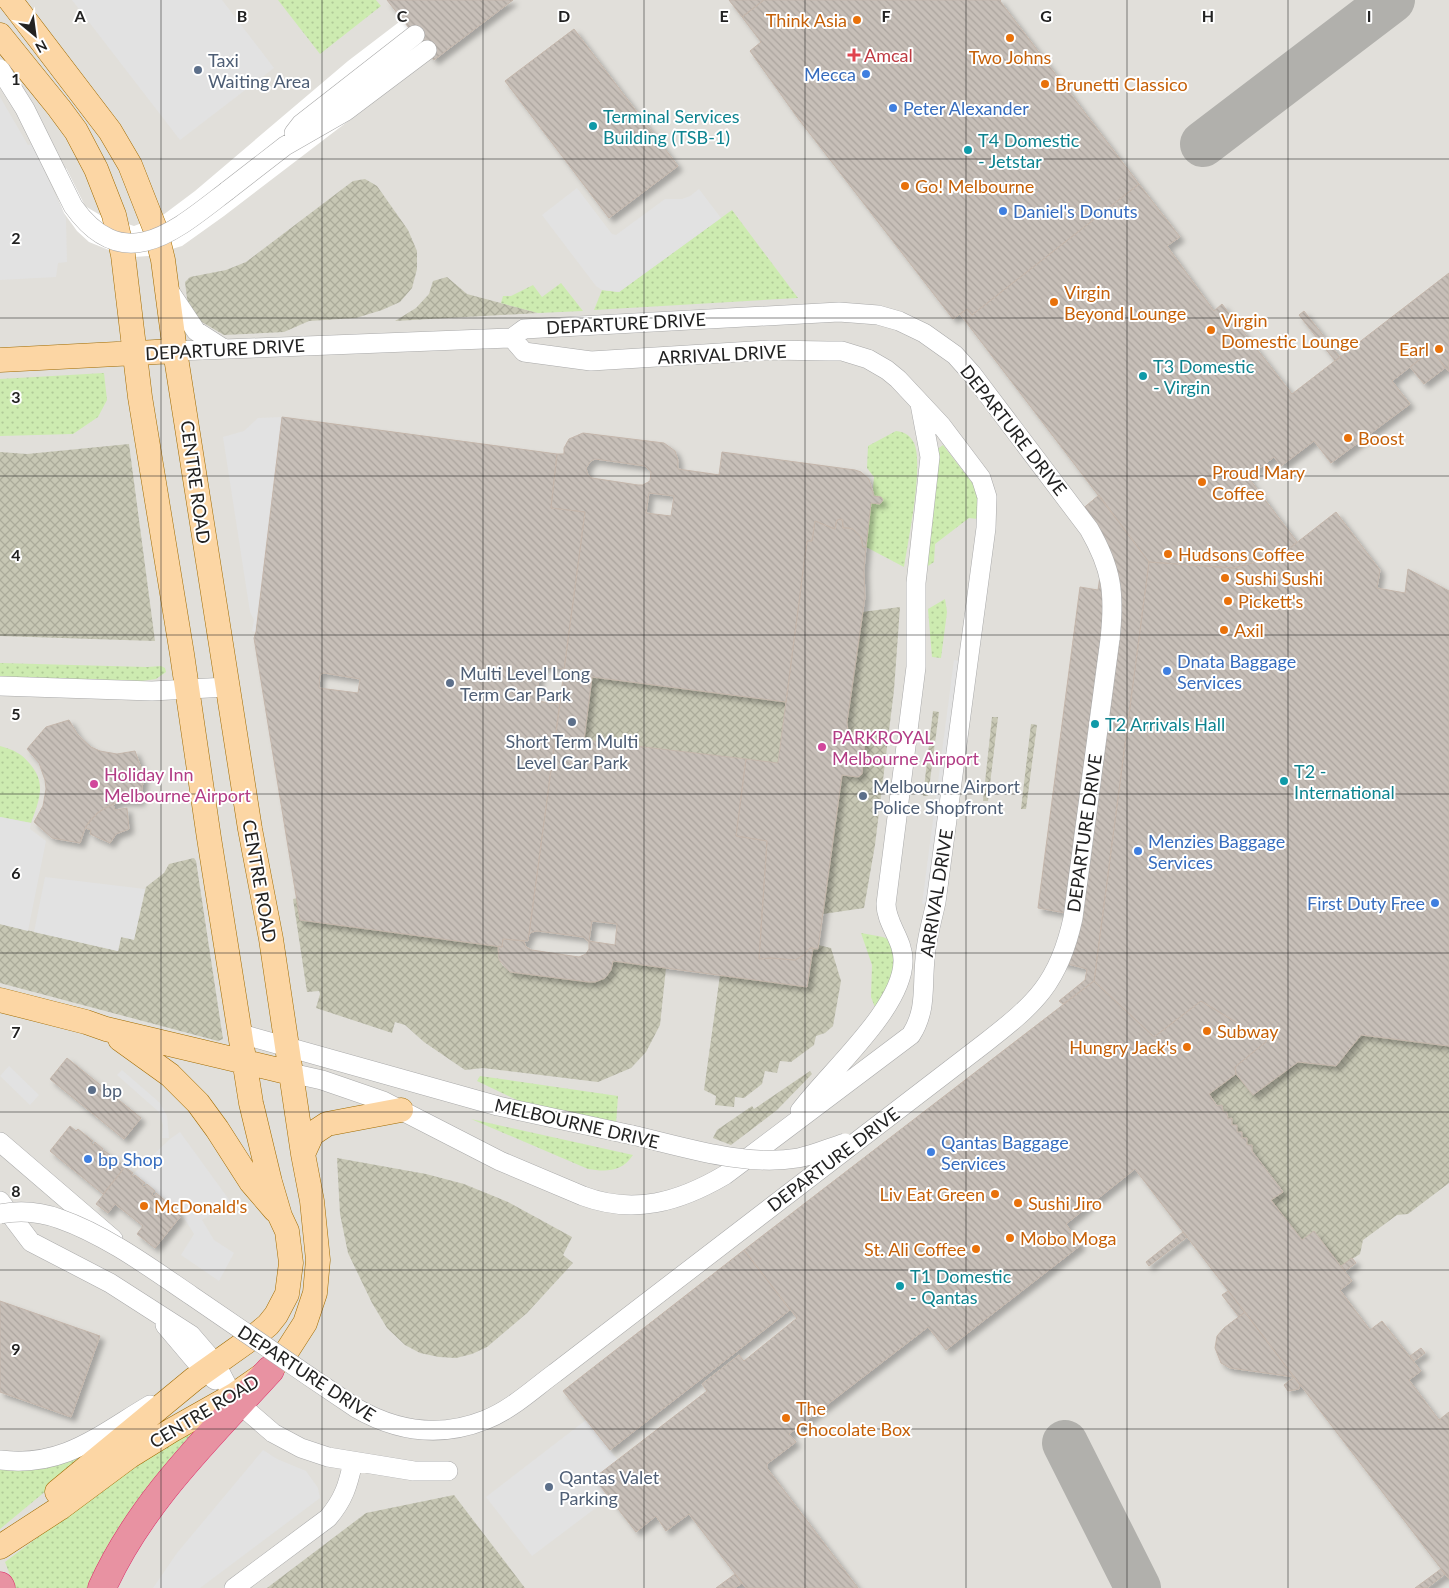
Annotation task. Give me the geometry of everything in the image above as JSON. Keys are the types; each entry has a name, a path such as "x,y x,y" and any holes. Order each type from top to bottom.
{"highway":[{"path":"102,1588 113,1564 142,1517 235,1396 270,1370"}],"main road":[{"name":"CENTRE ROAD","path":"10,0 110,131 130,165 156,231 167,287 175,351 227,687 250,829 271,939 290,1073 312,1201 317,1249 316,1284 313,1303 305,1323 270,1370"},
{"name":"CENTRE ROAD","path":"0,35 76,131 102,182 114,214 123,255 140,397 245,1062 258,1134 290,1253 290,1275 287,1294 268,1325 205,1371 57,1492 6,1542"},
{"name":"DEPARTURE DRIVE","path":"0,360 175,351"},
{"path":"0,1000 106,1029 290,1073"},
{"path":"106,1029 170,1075 187,1091 211,1119 250,1182 283,1224 316,1284"},
{"path":"303,1154 312,1134 327,1124 401,1110"},
{"name":"CENTRE ROAD","path":"6,1542 60,1508 106,1473 151,1443 235,1396"}],"street":[{"path":"0,69 25,109 73,206 82,219 93,229 114,240 125,243 137,243 162,237 174,231 285,146 301,124 421,43"},
{"path":"167,287 196,331 224,349"},
{"name":"DEPARTURE DRIVE","path":"134,1256 367,1415 388,1424 414,1430 454,1428 486,1420 511,1406 1012,1022 1046,987 1062,958 1073,918 1112,622 1112,590 1106,563 1089,529 972,374 944,347 914,328 878,315 839,312 524,329 512,338 175,351"},
{"name":"ARRIVAL DRIVE","path":"401,1110 500,1161 596,1201 619,1205 646,1205 672,1200 705,1187 725,1176 911,1035 918,1025 922,1014 925,953 936,902 988,506 981,478 941,425 898,379 868,359 842,351 770,350 591,361 524,352 512,338"},
{"name":"ARRIVAL DRIVE","path":"784,1131 876,1020 895,991 902,975 903,950 886,906 916,667 916,583 930,457 920,404"},
{"path":"0,686 152,691 227,687"},
{"name":"MELBOURNE DRIVE","path":"241,1034 498,1106 734,1158 772,1160 798,1158 812,1155 869,1132"},
{"path":"290,1073 322,1080 383,1101 401,1110"},
{"path":"0,1142 134,1256"},
{"path":"0,1201 31,1242 110,1282 152,1310 205,1371 235,1396 263,1425 284,1440 313,1453 353,1462 414,1471 448,1471"},
{"path":"0,1214 31,1213 58,1218 82,1228 134,1256"},
{"path":"0,1460 35,1461 69,1452 205,1371"},
{"path":"234,1588 328,1518 339,1506 345,1494 353,1462"}],"shaded area":[{"path":"0,0 1449,0 1449,1588 0,1588"},
{"name":"Taxi Waiting Area","path":"72,0 222,0 274,68 180,140"},
{"path":"0,97 28,145 32,144 66,218 67,262 58,263 56,277 0,280"},
{"path":"365,179 377,186 408,230 417,251 417,269 412,288 400,302 356,318 309,321 284,332 224,335 195,318 188,306 185,282 190,277 226,270 246,262 353,181"},
{"path":"577,188 612,234 616,235 665,199 682,199 699,189 721,218 619,292 602,290 596,286 542,215"},
{"path":"447,277 467,294 538,313 395,321 416,308 429,294 433,281"},
{"path":"282,417 256,632 252,631 254,620 250,612 223,437 244,431 258,418"},
{"path":"129,444 155,641 0,636 0,452 27,454"},
{"path":"900,607 894,690 875,845 864,908 823,914 842,775 858,777 862,773 865,737 863,734 848,732 847,722 862,612"},
{"path":"954,660 959,661 927,904 922,904"},
{"name":"Short Term Multi Level Car Park","path":"592,677 786,702 778,763 584,740"},
{"path":"933,711 939,712 928,796 923,796"},
{"path":"992,717 998,717 988,801 983,801"},
{"path":"1031,724 1037,725 1026,809 1021,809"},
{"path":"0,817 31,823 30,829 46,841 28,931 0,924"},
{"path":"194,858 196,861 223,1039 218,1041 0,983 0,924 118,951 121,937 134,939 146,887 164,873 169,864"},
{"path":"45,877 145,889 134,940 121,937 118,951 34,932"},
{"path":"297,898 300,920 498,946 498,956 502,965 510,972 595,982 605,978 613,961 666,968 660,1025 646,1052 631,1068 598,1082 483,1068 465,1070 424,1042 405,1025 395,1022 392,1033 316,1008 320,994 319,991 307,992 293,899"},
{"path":"818,945 831,948 841,981 833,1026 825,1033 816,1036 814,1045 791,1062 780,1061 777,1073 765,1071 762,1084 744,1098 735,1097 734,1107 715,1105 716,1096 704,1090 720,975 807,987 813,948"},
{"path":"1361,1035 1449,1046 1449,1183 1408,1214 1397,1215 1363,1240 1360,1254 1341,1266 1314,1231 1302,1240 1271,1200 1283,1191 1209,1094 1236,1074 1253,1095 1298,1062 1336,1066"},
{"path":"9,1066 39,1095 30,1105 0,1076"},
{"path":"122,1070 160,1103 167,1116 169,1138 162,1138 163,1125 159,1112 117,1075"},
{"path":"810,1071 812,1074 777,1110 731,1145 713,1138 717,1130 752,1106 754,1109"},
{"path":"180,1132 230,1201 202,1220 214,1240 234,1253 219,1281 181,1255 194,1234 181,1213 134,1173"},
{"path":"337,1158 426,1174 464,1184 508,1202 572,1237 563,1255 573,1263 527,1313 487,1347 472,1354 456,1358 420,1353 405,1345 387,1328 372,1303 348,1253 340,1214"},
{"name":"Qantas Valet Parking","path":"586,1420 618,1460 594,1478 609,1498 532,1556 486,1497"},
{"path":"263,1450 277,1459 306,1471 318,1488 320,1498 200,1588 153,1588 177,1553"},
{"path":"454,1495 525,1588 267,1588 366,1513"}],"green space":[{"path":"278,0 376,0 381,6 320,54"},
{"path":"732,210 798,298 594,310 602,290 619,292"},
{"path":"561,283 583,311 538,313 501,303 503,296 511,296 533,285 542,297"},
{"path":"104,373 107,400 98,417 73,434 0,436 0,379"},
{"path":"896,431 905,433 911,438 917,453 914,503 904,567 866,547 871,503 880,504 883,500 881,497 874,496 874,477 867,468 868,446"},
{"path":"943,445 973,484 979,502 978,519 969,518 935,544 934,562 925,568 938,473 936,450"},
{"path":"945,599 947,612 941,658 932,657 928,609"},
{"path":"0,663 161,666 165,668 166,672 156,679 142,681 0,677"},
{"path":"0,746 23,757 35,771 38,778 40,785 39,799 31,823 0,817"},
{"path":"861,933 883,937 892,941 899,960 876,1010 871,997 872,965"},
{"path":"480,1076 618,1096 616,1124 523,1103 477,1081"},
{"path":"471,1119 633,1155 624,1165 613,1170 588,1169"},
{"path":"190,1433 193,1437 93,1588 15,1588 5,1562 123,1473"},
{"path":"88,1450 47,1490 0,1529 0,1467 46,1467 66,1461"}],"pier":[{"path":"403,19 432,57 182,246 148,256 134,257 119,254 89,242 77,231 64,213 49,177 66,168 85,206 100,215 134,226 163,215 195,191 348,61"}],"building":[{"path":"387,0 513,0 434,60"},
{"path":"729,0 764,0 742,17"},
{"name":"T4 Domestic - Jetstar","path":"764,0 1001,0 1139,184 972,315 967,309 953,319 797,117 750,51 761,42 742,17"},
{"name":"Terminal Services Building (TSB-1)","path":"574,29 678,166 609,218 505,81"},
{"name":"T3 Domestic - Virgin","path":"1139,184 1180,237 1167,246 1214,311 1222,304 1292,394 1449,273 1449,372 1432,350 1392,381 1410,404 1331,463 1314,441 1281,466 1274,457 1248,477 1297,542 1281,555 1234,568 1149,562 960,314 967,309 972,315"},
{"path":"1304,311 1340,357 1335,361 1299,315"},
{"path":"1432,350 1445,368 1424,384 1410,367"},
{"name":"Multi Level Long Term Car Park","path":"282,417 557,454 551,508 585,512 564,669 541,666 536,701 560,704 528,941 503,939 502,947 300,920 254,638","holes":["324,673 360,679 358,693 319,688 320,676"]},
{"name":"Short Term Multi Level Car Park","path":"583,433 664,443 675,451 678,469 719,475 722,452 855,470 861,472 869,479 874,496 881,497 883,500 880,504 871,503 866,547 863,547 861,537 853,529 843,528 842,519 837,520 835,529 815,521 812,541 807,541 786,702 592,677 584,740 746,759 736,836 767,841 759,959 795,960 804,955 810,948 813,948 807,987 613,961 611,970 605,978 589,982 510,972 499,960 498,946 502,947 503,939 524,941 526,947 532,950 579,957 586,954 589,949 589,942 583,937 537,931 529,935 585,512 551,508 557,454 564,454 564,448 569,439","holes":["595,459 645,466 651,472 650,481 643,485 592,478 588,475 586,468"]},
{"path":"649,493 674,496 671,516 646,513"},
{"name":"T2 Arrivals Hall","path":"1099,495 1149,562 1094,981 1063,1004 1059,1001 1085,980 1087,969 1060,962 1065,913 1038,908 1080,587 1098,590 1105,543 1080,511"},
{"name":"T2 - International","path":"1336,512 1380,570 1377,588 1405,593 1408,569 1449,591 1449,1046 1361,1035 1336,1066 1298,1062 1253,1095 1236,1074 1235,1067 1267,1041 1201,1001 1154,1037 1094,981 1149,562 1234,568 1281,555"},
{"name":"PARKROYAL Melbourne Airport","path":"839,519 843,520 843,528 853,529 861,537 863,547 866,547 864,570 865,597 847,722 848,732 863,734 865,737 862,774 858,777 842,775 818,949 810,948 804,955 795,960 759,959 767,841 736,836 746,759 778,763 807,541 812,541 815,521 835,529 836,522"},
{"name":"Holiday Inn Melbourne Airport","path":"69,720 78,735 91,747 100,751 117,754 135,751 144,776 140,801 121,801 104,808 90,820 80,843 52,838 34,822 43,806 46,789 39,763 27,749 46,727"},
{"path":"113,804 115,810 127,808 129,829 116,834 110,843 90,834 91,830 85,828 97,813"},
{"path":"592,921 617,924 615,945 589,941"},
{"name":"T1 Domestic - Qantas","path":"1094,981 1154,1037 1201,1001 1267,1041 1235,1067 1236,1074 1209,1094 1217,1106 1222,1105 1223,1112 1227,1112 1228,1119 1232,1118 1232,1125 1237,1125 1237,1132 1242,1132 1242,1138 1247,1138 1247,1145 1252,1145 1252,1151 1283,1192 1271,1200 1302,1240 1314,1231 1352,1281 1340,1290 1370,1330 1382,1321 1421,1371 1409,1380 1439,1420 1449,1412 1449,1579 1135,1169 1066,1224 1081,1245 946,1350 928,1327 789,1434 796,1442 767,1464 767,1468 858,1588 746,1588 689,1514 666,1531 656,1516 636,1532 594,1478 707,1391 702,1384 739,1355 744,1361 797,1318 744,1250"},
{"path":"67,1058 141,1118 124,1139 50,1079"},
{"name":"bp Shop","path":"70,1126 76,1131 78,1129 93,1141 91,1143 93,1145 95,1142 103,1149 101,1152 105,1151 123,1165 120,1168 123,1169 103,1194 50,1151"},
{"name":"McDonald's","path":"125,1167 133,1173 132,1177 135,1175 145,1183 142,1185 144,1187 147,1184 155,1191 152,1194 154,1196 156,1193 180,1213 178,1215 180,1217 155,1248 137,1234 143,1226 115,1204 108,1213 96,1204"},
{"path":"1183,1232 1187,1237 1149,1266 1146,1262"},
{"path":"744,1250 790,1310 610,1450 563,1391"},
{"path":"1352,1258 1356,1263 1345,1271 1341,1266"},
{"path":"1228,1291 1245,1312 1239,1317 1222,1295"},
{"path":"0,1301 100,1336 71,1417 0,1392"},
{"path":"1245,1312 1294,1377 1230,1368 1221,1363 1215,1348 1217,1336 1224,1328"},
{"path":"1421,1348 1425,1353 1414,1361 1410,1356"},
{"path":"1294,1377 1300,1385 1299,1389 1288,1391 1284,1385"},
{"path":"1441,1569 1445,1574 1427,1588 1415,1588"},
{"path":"735,1574 742,1583 735,1588 716,1588"}],"taxiway":[{"path":"1203,144 1392,0"},
{"path":"1065,1443 1138,1588"}],"place":[{"name":"Think Asia","path":"857,20"},
{"name":"Two Johns","path":"1010,38"},
{"name":"Amcal","path":"854,55"},
{"name":"Taxi Waiting Area","path":"198,70"},
{"name":"Mecca","path":"866,74"},
{"name":"Brunetti Classico","path":"1045,84"},
{"name":"Peter Alexander","path":"893,108"},
{"name":"Terminal Services Building (TSB-1)","path":"593,126"},
{"name":"T4 Domestic - Jetstar","path":"968,150"},
{"name":"Go! Melbourne","path":"905,186"},
{"name":"Daniel's Donuts","path":"1003,211"},
{"name":"Virgin Beyond Lounge","path":"1054,302"},
{"name":"Virgin Domestic Lounge","path":"1211,330"},
{"name":"Earl","path":"1439,349"},
{"name":"T3 Domestic - Virgin","path":"1143,376"},
{"name":"Boost","path":"1348,438"},
{"name":"Proud Mary Coffee","path":"1202,482"},
{"name":"Hudsons Coffee","path":"1168,554"},
{"name":"Sushi Sushi","path":"1225,578"},
{"name":"Pickett's","path":"1228,601"},
{"name":"Axil","path":"1224,630"},
{"name":"Dnata Baggage Services","path":"1167,671"},
{"name":"Multi Level Long Term Car Park","path":"450,683"},
{"name":"Short Term Multi Level Car Park","path":"572,722"},
{"name":"T2 Arrivals Hall","path":"1095,724"},
{"name":"PARKROYAL Melbourne Airport","path":"822,747"},
{"name":"T2 - International","path":"1284,781"},
{"name":"Holiday Inn Melbourne Airport","path":"94,784"},
{"name":"Melbourne Airport Police Shopfront","path":"863,796"},
{"name":"Menzies Baggage Services","path":"1138,851"},
{"name":"First Duty Free","path":"1435,903"},
{"name":"Subway","path":"1207,1031"},
{"name":"Hungry Jack's","path":"1187,1047"},
{"name":"bp","path":"92,1090"},
{"name":"Qantas Baggage Services","path":"931,1152"},
{"name":"bp Shop","path":"88,1159"},
{"name":"Liv Eat Green","path":"995,1194"},
{"name":"Sushi Jiro","path":"1018,1203"},
{"name":"McDonald's","path":"144,1206"},
{"name":"Mobo Moga","path":"1010,1238"},
{"name":"St. Ali Coffee","path":"976,1249"},
{"name":"T1 Domestic - Qantas","path":"900,1286"},
{"name":"The Chocolate Box","path":"786,1418"},
{"name":"Qantas Valet Parking","path":"549,1487"}]}
